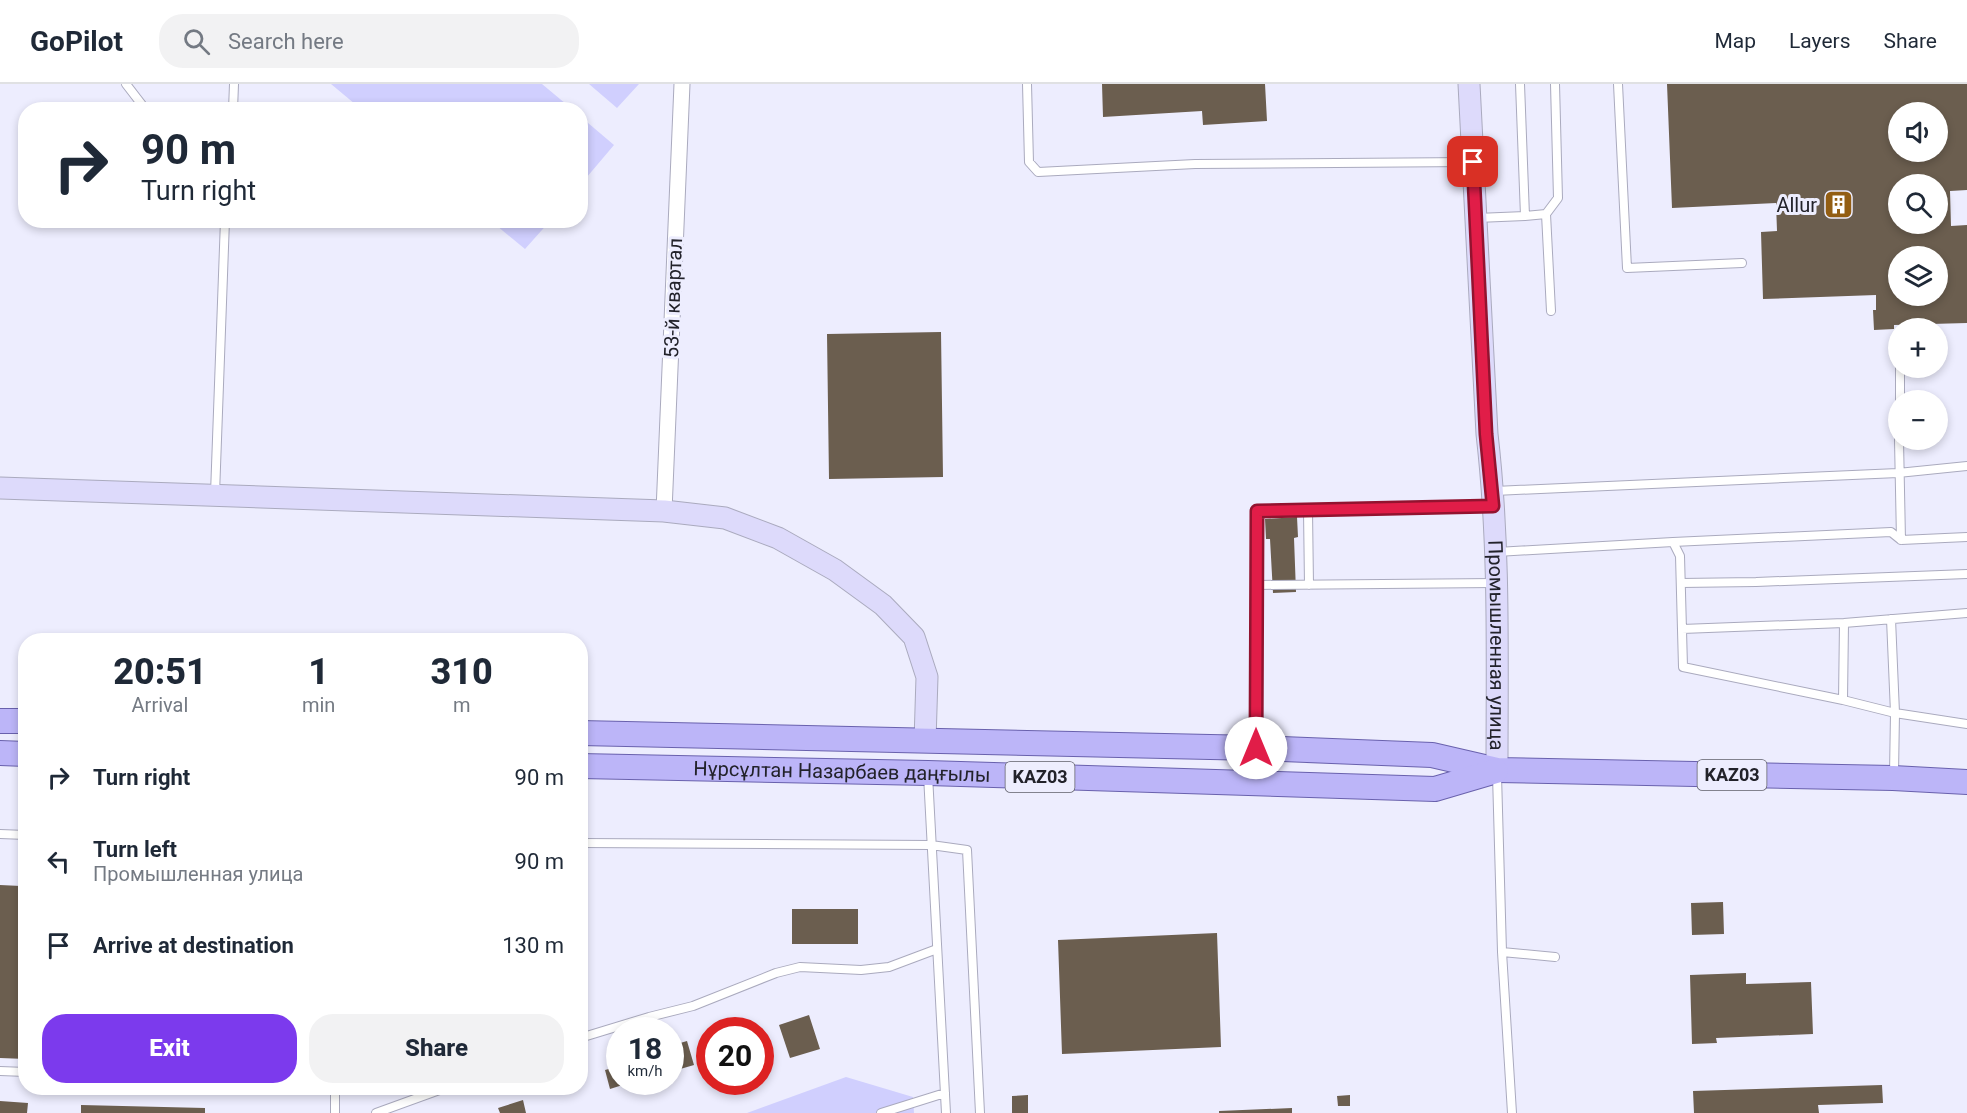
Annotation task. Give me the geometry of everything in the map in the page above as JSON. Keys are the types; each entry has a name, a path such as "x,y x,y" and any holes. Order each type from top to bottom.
{"main road":[{"path":"0,721 18,722"},
{"name":"Нұрсұлтан Назарбаев даңғылы","path":"588,733 1256,748 1432,755 1497,770 1893,778 1967,782"},
{"path":"925,741 928,773"},
{"path":"0,753 18,754"},
{"name":"Нұрсұлтан Назарбаев даңғылы","path":"588,766 928,773 1435,789 1497,770"}],"street":[{"name":"53-й квартал","path":"664,511 682,84"},
{"name":"Промышленная улица","path":"1469,84 1486,434 1493,499 1497,770"},
{"path":"0,488 664,511 725,518 778,538 835,570 883,605 914,637 927,677 925,741"}],"lane":[{"path":"126,84 140,102"},
{"path":"233,102 234,84"},
{"path":"1027,84 1029,162 1038,172 1195,164 1473,162"},
{"path":"1520,84 1526,216"},
{"path":"1551,311 1546,214 1558,198 1555,84"},
{"path":"1618,84 1627,268 1742,263"},
{"path":"1476,218 1546,214"},
{"path":"215,496 225,228"},
{"path":"1899,450 1901,540"},
{"path":"1256,748 1257,511 1308,511 1899,473 1967,466"},
{"path":"1308,511 1309,585"},
{"path":"1495,552 1891,532 1901,540 1967,537"},
{"path":"1673,542 1680,556 1683,667 1895,713 1967,724"},
{"path":"1682,583 1967,574"},
{"path":"1257,585 1496,583"},
{"path":"1682,629 1844,623 1967,614"},
{"path":"1892,619 1895,713 1893,778"},
{"path":"1843,700 1844,623"},
{"path":"1497,770 1502,952 1512,1113"},
{"path":"928,773 946,1113"},
{"path":"0,834 18,835"},
{"path":"588,843 931,845 967,850 980,1113"},
{"path":"588,1036 693,1006 776,973 800,967 861,970 889,967 937,949"},
{"path":"1502,952 1555,957"},
{"path":"0,1071 18,1072"},
{"path":"881,1113 945,1093"},
{"path":"334,1095 335,1113"},
{"path":"376,1113 426,1095"}],"shaded area":[{"path":"331,84 542,84 564,102 353,102"},
{"path":"589,84 639,84 617,108"},
{"path":"588,123 614,145 588,176"},
{"path":"500,228 544,228 525,249"},
{"path":"846,1077 913,1097 914,1113 747,1113"}],"building":[{"path":"1102,84 1265,84 1267,121 1203,125 1202,111 1103,117"},
{"name":"Allur","path":"1667,84 1967,84 1967,190 1950,191 1951,226 1967,225 1967,323 1948,324 1948,318 1888,318 1888,329 1874,330 1873,310 1876,310 1876,295 1763,299 1761,232 1777,231 1776,203 1672,208"},
{"path":"941,332 943,477 829,479 827,334"},
{"path":"1297,517 1298,537 1294,538 1296,592 1273,593 1270,539 1266,539 1265,519"},
{"path":"0,885 18,886 18,1059 0,1058"},
{"path":"1723,902 1724,934 1692,935 1691,903"},
{"path":"792,909 858,909 858,944 792,944"},
{"path":"1217,933 1221,1047 1062,1054 1058,940"},
{"path":"1746,973 1746,984 1811,982 1813,1034 1716,1038 1717,1043 1692,1044 1690,975"},
{"path":"809,1015 820,1049 790,1058 779,1025"},
{"path":"687,1041 694,1065 684,1068 684,1042"},
{"path":"1882,1085 1883,1103 1818,1105 1819,1113 1694,1113 1693,1091"},
{"path":"1028,1095 1028,1113 1012,1113 1012,1096"},
{"path":"1350,1095 1350,1106 1338,1106 1337,1096"},
{"path":"523,1100 526,1113 500,1113 498,1108"},
{"path":"0,1101 28,1103 27,1113 0,1113"},
{"path":"81,1105 205,1108 205,1113 81,1113"},
{"path":"1292,1108 1292,1113 1219,1113 1219,1111"}],"place":[{"name":"Allur","path":"1838,205"}],"route":[{"path":"1256,748 1257,511 1493,506 1486,434 1473,162"}]}
